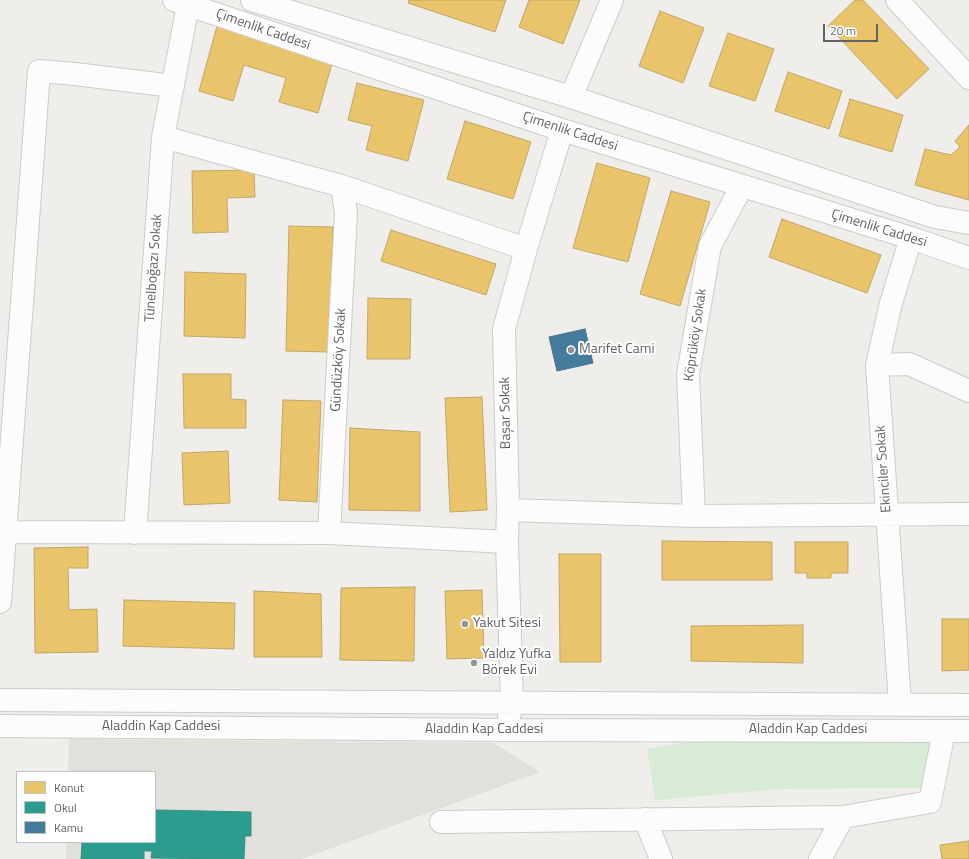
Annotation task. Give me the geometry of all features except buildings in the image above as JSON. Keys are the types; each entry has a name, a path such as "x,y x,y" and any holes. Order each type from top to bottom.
{"street":[{"name":"Çimenlik Caddesi","path":"252,0 571,97 935,217 969,223"},
{"path":"571,97 612,0"},
{"path":"897,0 969,78"},
{"name":"Çimenlik Caddesi","path":"181,2 562,130 911,238 969,258"},
{"name":"Tünelboğazı Sokak","path":"135,533 163,137 173,86 181,2"},
{"path":"0,602 39,71 173,86"},
{"name":"Başar Sokak","path":"507,730 512,703 507,542 508,510 504,329 526,249 562,130"},
{"path":"163,137 342,186 526,249"},
{"name":"Gündüzköy Sokak","path":"330,533 346,213 342,186"},
{"name":"Köprüköy Sokak","path":"694,516 688,374 710,246 742,186"},
{"name":"Ekinciler Sokak","path":"900,704 877,365 891,303 911,238"},
{"path":"877,365 909,364 969,391"},
{"path":"508,510 694,516 969,514"},
{"path":"6,532 330,533 507,542"},
{"name":"Aladdin Kap Caddesi","path":"0,700 969,705"},
{"name":"Aladdin Kap Caddesi","path":"0,726 507,730 969,731"},
{"path":"440,822 843,817 930,802 944,731"},
{"path":"820,859 843,817"},
{"path":"645,819 661,859"}],"shaded area":[{"path":"69,739 494,743 540,772 302,859 66,859 66,843 156,843 156,771 68,771"}],"green space":[{"path":"934,732 933,788 782,789 655,800 647,749 740,733"}],"place":[{"name":"Marifet Cami","path":"571,350"},
{"name":"Yakut Sitesi","path":"465,624"},
{"name":"Yaldız Yufka Börek Evi","path":"474,663"}]}
